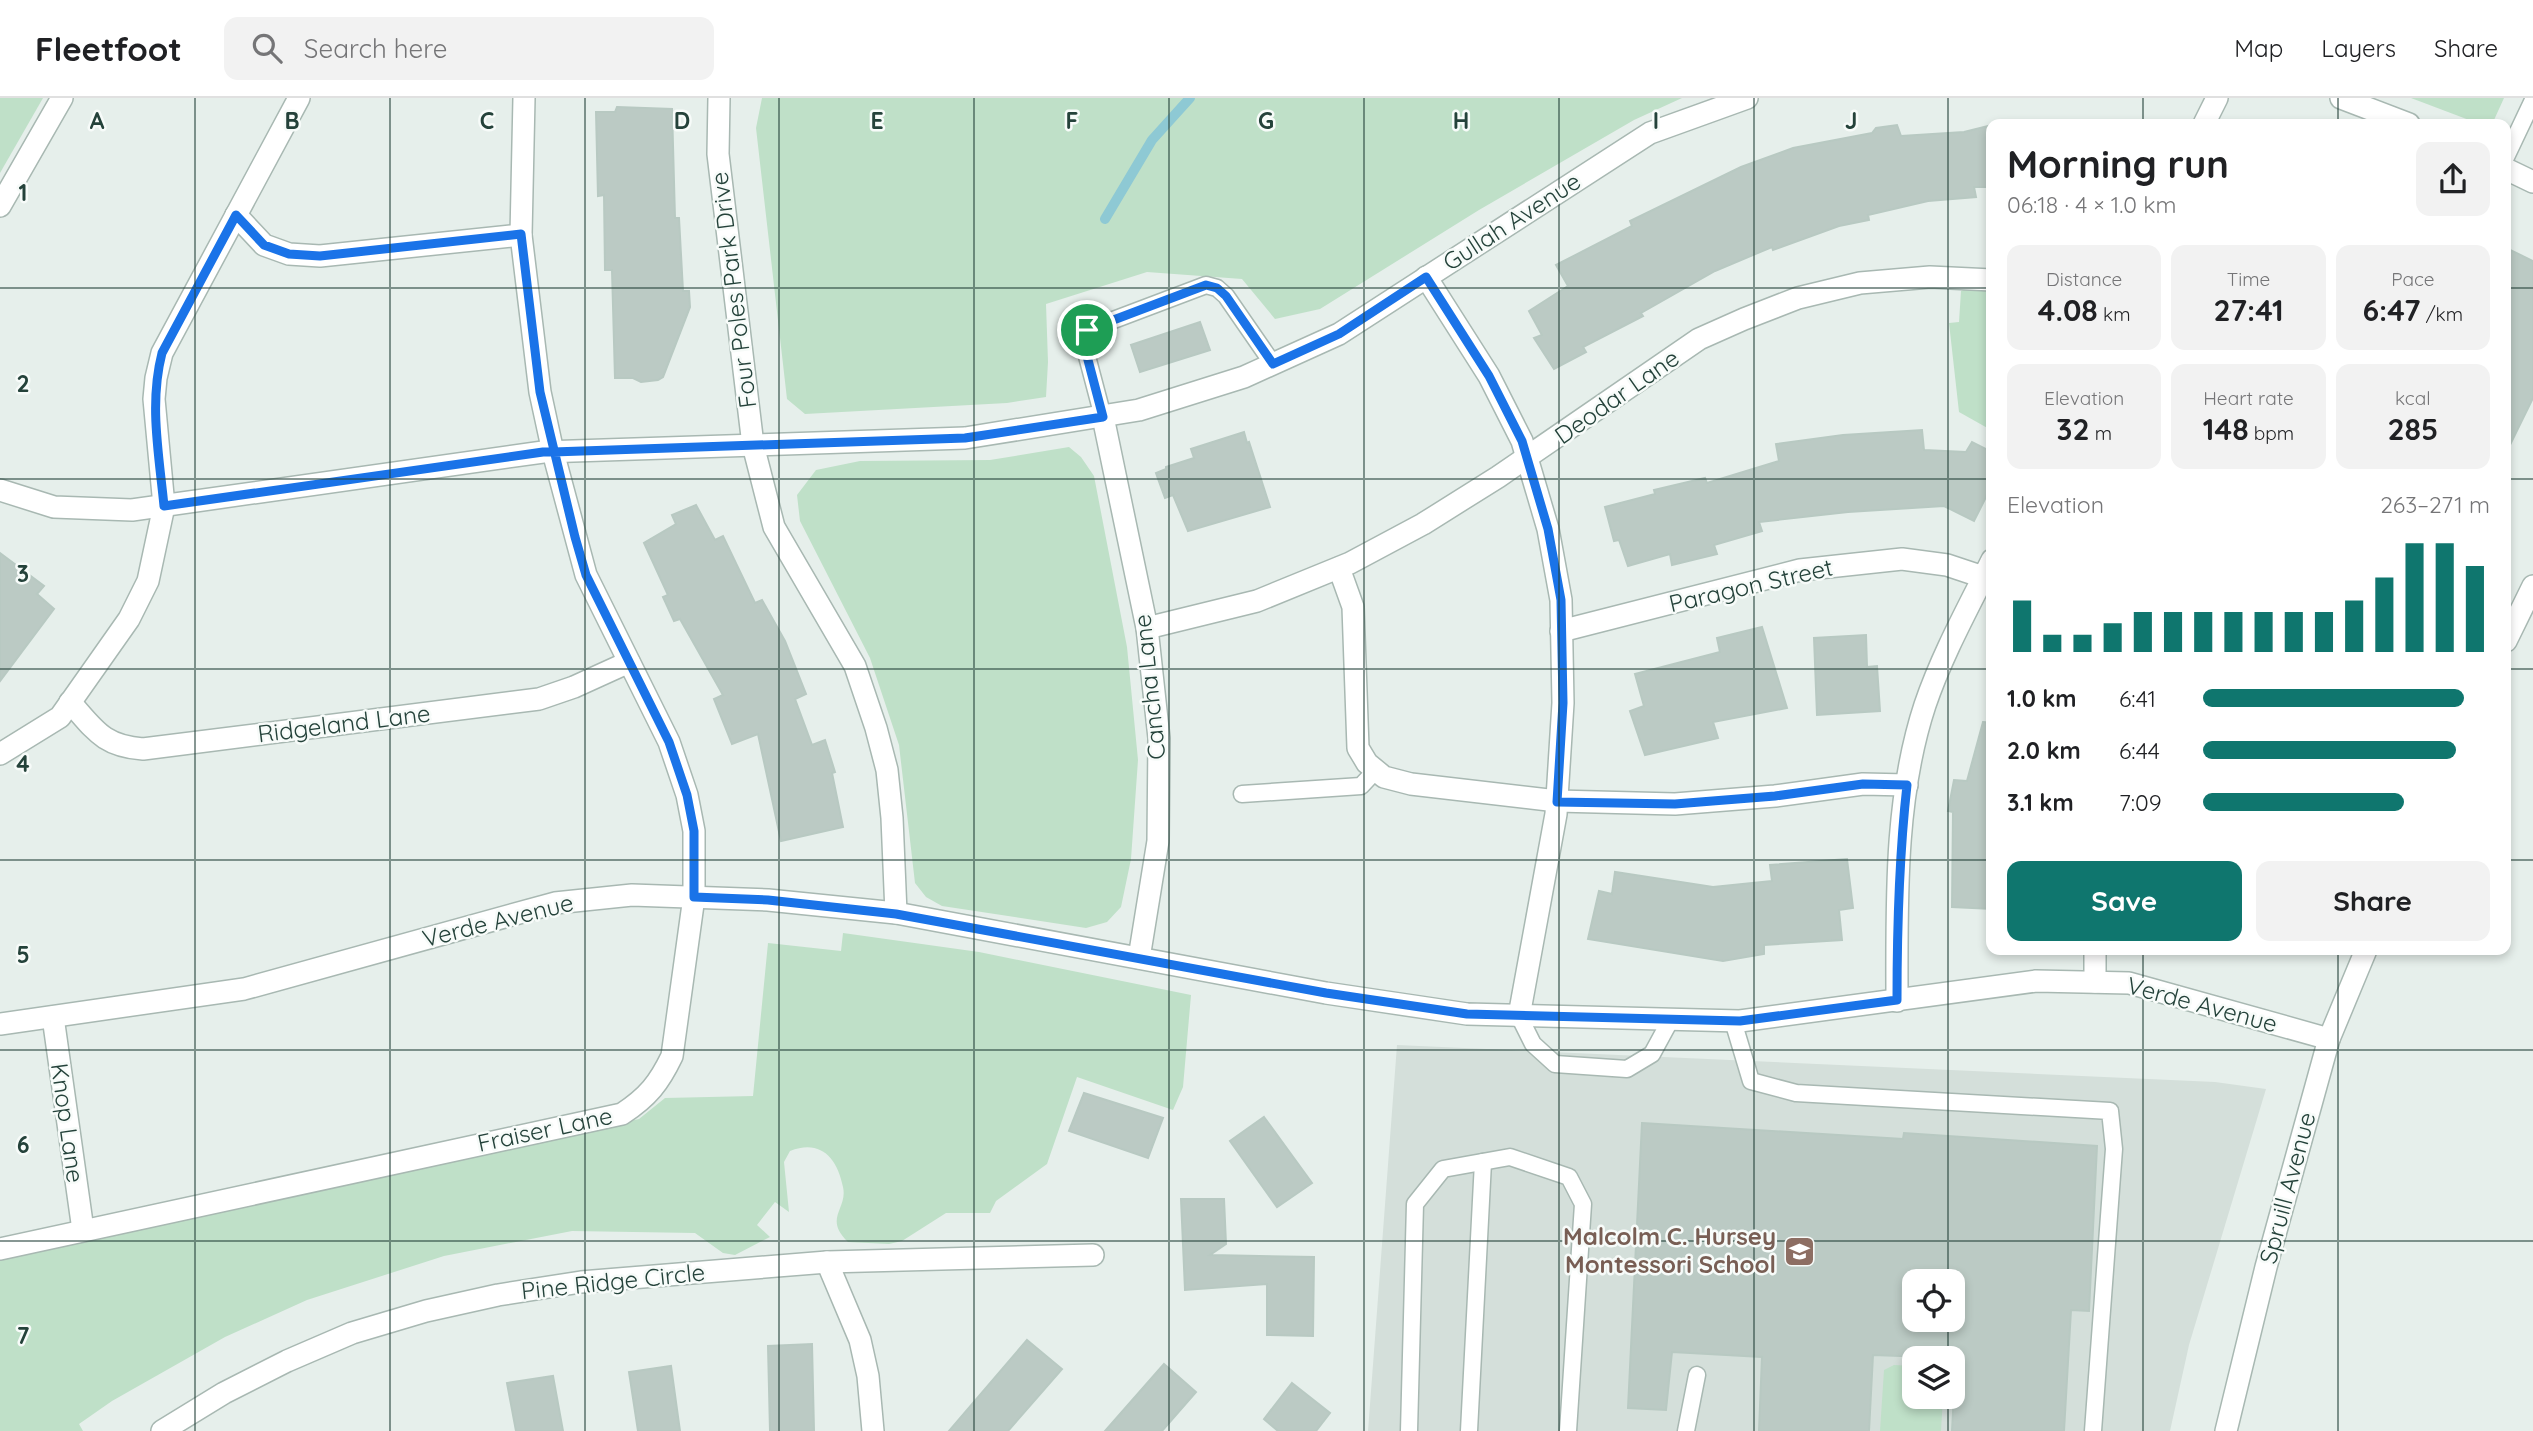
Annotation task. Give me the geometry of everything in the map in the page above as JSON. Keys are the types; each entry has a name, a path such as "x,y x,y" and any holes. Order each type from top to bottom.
{"street":[{"path":"0,206 62,98"},
{"path":"0,754 60,716 129,619 148,581 164,506 154,399 162,353 299,98"},
{"name":"Fraiser Lane","path":"0,1249 622,1114 642,1100 661,1079 672,1056 694,897 694,831 687,795 669,742 586,575 553,452 540,392 521,234 524,98"},
{"name":"Four Poles Park Drive","path":"719,98 718,154 753,445 774,527 855,666 876,728 887,770 896,914"},
{"name":"Gullah Avenue","path":"0,490 54,507 132,510 553,452 965,438 1103,417 1152,406 1244,377 1339,334 1650,133 1747,98"},
{"path":"2206,119 2217,98"},
{"path":"2341,98 2396,119"},
{"path":"2511,171 2533,182"},
{"path":"236,215 264,245 289,254 320,256 521,234"},
{"path":"1426,277 1489,376 1522,441 1548,529 1561,600 1563,703 1557,802 1519,1016"},
{"name":"Deodar Lane","path":"1147,628 1257,601 1339,568 1423,524 1527,459 1699,339 1798,298 1860,284 1930,277 1986,280"},
{"name":"Cancha Lane","path":"1103,417 1147,628 1159,738 1158,841 1139,958"},
{"name":"Paragon Street","path":"1561,631 1800,570 1902,559 1986,569"},
{"path":"1339,568 1353,607 1358,748 1367,763 1384,777 1410,784 1557,802 1675,804 1775,796 1863,784 1907,785"},
{"path":"1897,1000 1901,839 1907,785 1925,706 1986,571"},
{"path":"2511,631 2533,586"},
{"name":"Ridgeland Lane","path":"70,702 100,736 123,747 143,748 539,699 574,687 629,662"},
{"name":"Verde Avenue","path":"0,1024 244,989 555,903 632,895 768,900 896,914 1326,993 1467,1014 1733,1021 2036,981 2095,982 2129,984 2329,1039"},
{"path":"2095,955 2095,982"},
{"name":"Spruill Avenue","path":"2226,1431 2266,1267 2329,1039 2364,955"},
{"name":"Knop Lane","path":"53,1017 82,1230"},
{"name":"Pine Ridge Circle","path":"162,1431 224,1393 287,1361 352,1333 426,1311 498,1295 581,1282 827,1262 1093,1255"},
{"path":"827,1262 860,1339 868,1376 873,1431"}],"lane":[{"path":"2511,146 2533,100"},
{"path":"1103,417 1083,341 1087,330 1206,285 1217,288 1226,296 1273,364"},
{"path":"1242,794 1360,786 1376,770"},
{"path":"1519,1016 1533,1044 1555,1063 1628,1069 1651,1054 1671,1019"},
{"path":"1733,1021 1751,1081 1796,1093 2110,1111 2114,1149 2093,1431"},
{"path":"1409,1431 1415,1204 1443,1169 1510,1157 1569,1177 1583,1204 1568,1431"},
{"path":"1469,1431 1483,1162"},
{"path":"1686,1431 1697,1375"}],"shaded area":[{"name":"Malcolm C. Hursey Montessori School","path":"1397,1045 2215,1082 2266,1089 2189,1345 2170,1431 1368,1431"}],"green space":[{"path":"0,98 43,98 0,173"},
{"path":"762,98 1682,98 1634,120 1479,210 1320,309 1275,319 1242,279 1147,272 1046,304 1046,397 1007,403 805,414 787,399 756,128"},
{"path":"2411,98 2504,98 2494,119 2466,119"},
{"path":"1970,287 1986,289 1986,427 1959,412 1949,323 1959,322 1961,291"},
{"path":"1069,447 1081,457 1094,476 1127,647 1138,760 1131,859 1121,907 1107,922 1086,928 942,906 926,897 915,883 899,745 870,658 800,521 797,495 816,470 860,461 990,460"},
{"path":"843,933 979,952 1191,995 1183,1087 1173,1110 1077,1077 1047,1164 996,1201 990,1213 946,1213 902,1241 889,1244 848,1242 837,1226 844,1195 840,1176 832,1159 826,1153 810,1147 790,1151 784,1162 789,1212 775,1202 757,1225 770,1237 735,1255 723,1253 695,1233 572,1231 444,1256 307,1300 225,1337 112,1401 79,1424 83,1431 0,1431 0,1259 639,1119 665,1098 753,1096 768,943 841,951"},
{"path":"1894,1365 1902,1365 1902,1409 1942,1409 1941,1431 1880,1431 1884,1370"}],"building":[{"path":"617,107 672,109 675,218 679,218 683,291 689,291 690,307 663,377 658,380 641,382 633,378 615,378 612,270 605,270 604,195 598,196 596,112 615,112"},
{"path":"1897,125 1901,136 1964,132 1986,126 1986,187 1974,187 1976,197 1928,201 1868,215 1869,220 1839,226 1773,250 1772,247 1715,271 1641,313 1643,316 1583,347 1586,352 1554,369 1534,338 1542,335 1529,311 1568,286 1556,265 1632,226 1630,221 1741,167 1793,148 1872,133 1876,128"},
{"path":"2511,250 2533,261 2533,398 2511,443"},
{"path":"1200,322 1210,350 1140,372 1131,345"},
{"path":"1922,430 1924,450 1966,452 1972,442 1986,449 1986,497 1974,521 1944,506 1848,512 1759,522 1762,531 1714,545 1717,554 1672,565 1670,554 1628,566 1619,540 1614,541 1605,507 1655,494 1654,490 1705,478 1707,483 1779,461 1776,444 1843,435"},
{"path":"1244,432 1270,507 1188,531 1173,495 1165,498 1156,473 1194,458 1191,449"},
{"path":"696,505 715,540 723,536 755,603 762,600 785,641 806,694 795,699 812,745 825,740 835,772 832,773 843,827 781,841 758,734 732,744 714,699 723,695 680,619 674,621 663,597 668,595 644,543 676,524 672,515"},
{"path":"0,553 44,586 37,594 54,609 0,681"},
{"path":"1762,627 1787,708 1713,722 1718,738 1645,755 1630,711 1644,706 1635,674 1720,652 1717,638"},
{"path":"1866,635 1867,667 1877,666 1880,711 1817,715 1814,638"},
{"path":"1983,722 1986,722 1986,909 1952,907 1953,812 1948,811 1954,780 1967,781"},
{"path":"1847,859 1853,908 1839,910 1842,940 1764,945 1764,954 1723,961 1588,939 1599,891 1612,894 1615,872 1713,887 1772,881 1770,865"},
{"path":"1084,1093 1163,1118 1148,1158 1069,1131"},
{"path":"1264,1117 1312,1183 1277,1207 1230,1141"},
{"path":"1642,1123 1903,1139 1904,1133 2097,1146 2089,1311 2071,1310 2064,1431 1952,1431 1953,1409 1965,1409 1965,1346 1902,1346 1902,1356 1873,1355 1869,1431 1759,1431 1762,1357 1672,1352 1666,1410 1628,1408"},
{"path":"1181,1199 1224,1199 1226,1244 1210,1255 1314,1257 1313,1336 1267,1335 1267,1284 1185,1290"},
{"path":"1027,1340 1062,1369 1008,1431 949,1431"},
{"path":"812,1344 814,1431 770,1431 768,1346"},
{"path":"1164,1364 1196,1392 1162,1431 1105,1431"},
{"path":"671,1366 680,1431 638,1431 629,1372"},
{"path":"553,1376 563,1431 516,1431 507,1383"},
{"path":"1292,1383 1330,1413 1316,1431 1278,1431 1264,1419"}],"waterway":[{"path":"1105,219 1152,140 1190,98"}],"place":[{"name":"Malcolm C. Hursey Montessori School","path":"1799,1251"}],"route":[{"path":"1087,330 1083,341 1103,417 965,438 553,452 543,452 164,506 154,399 162,353 236,215 264,245 289,254 320,256 521,234 540,392 553,452 575,537 586,575 669,742 687,795 694,831 694,897 768,900 896,914 1326,993 1467,1014 1740,1021 1897,1000 1901,839 1907,785 1863,784 1775,796 1675,804 1557,802 1563,703 1561,600 1548,529 1522,441 1489,376 1426,277 1339,334 1273,364 1226,296 1217,288 1206,285 1087,330"}]}
